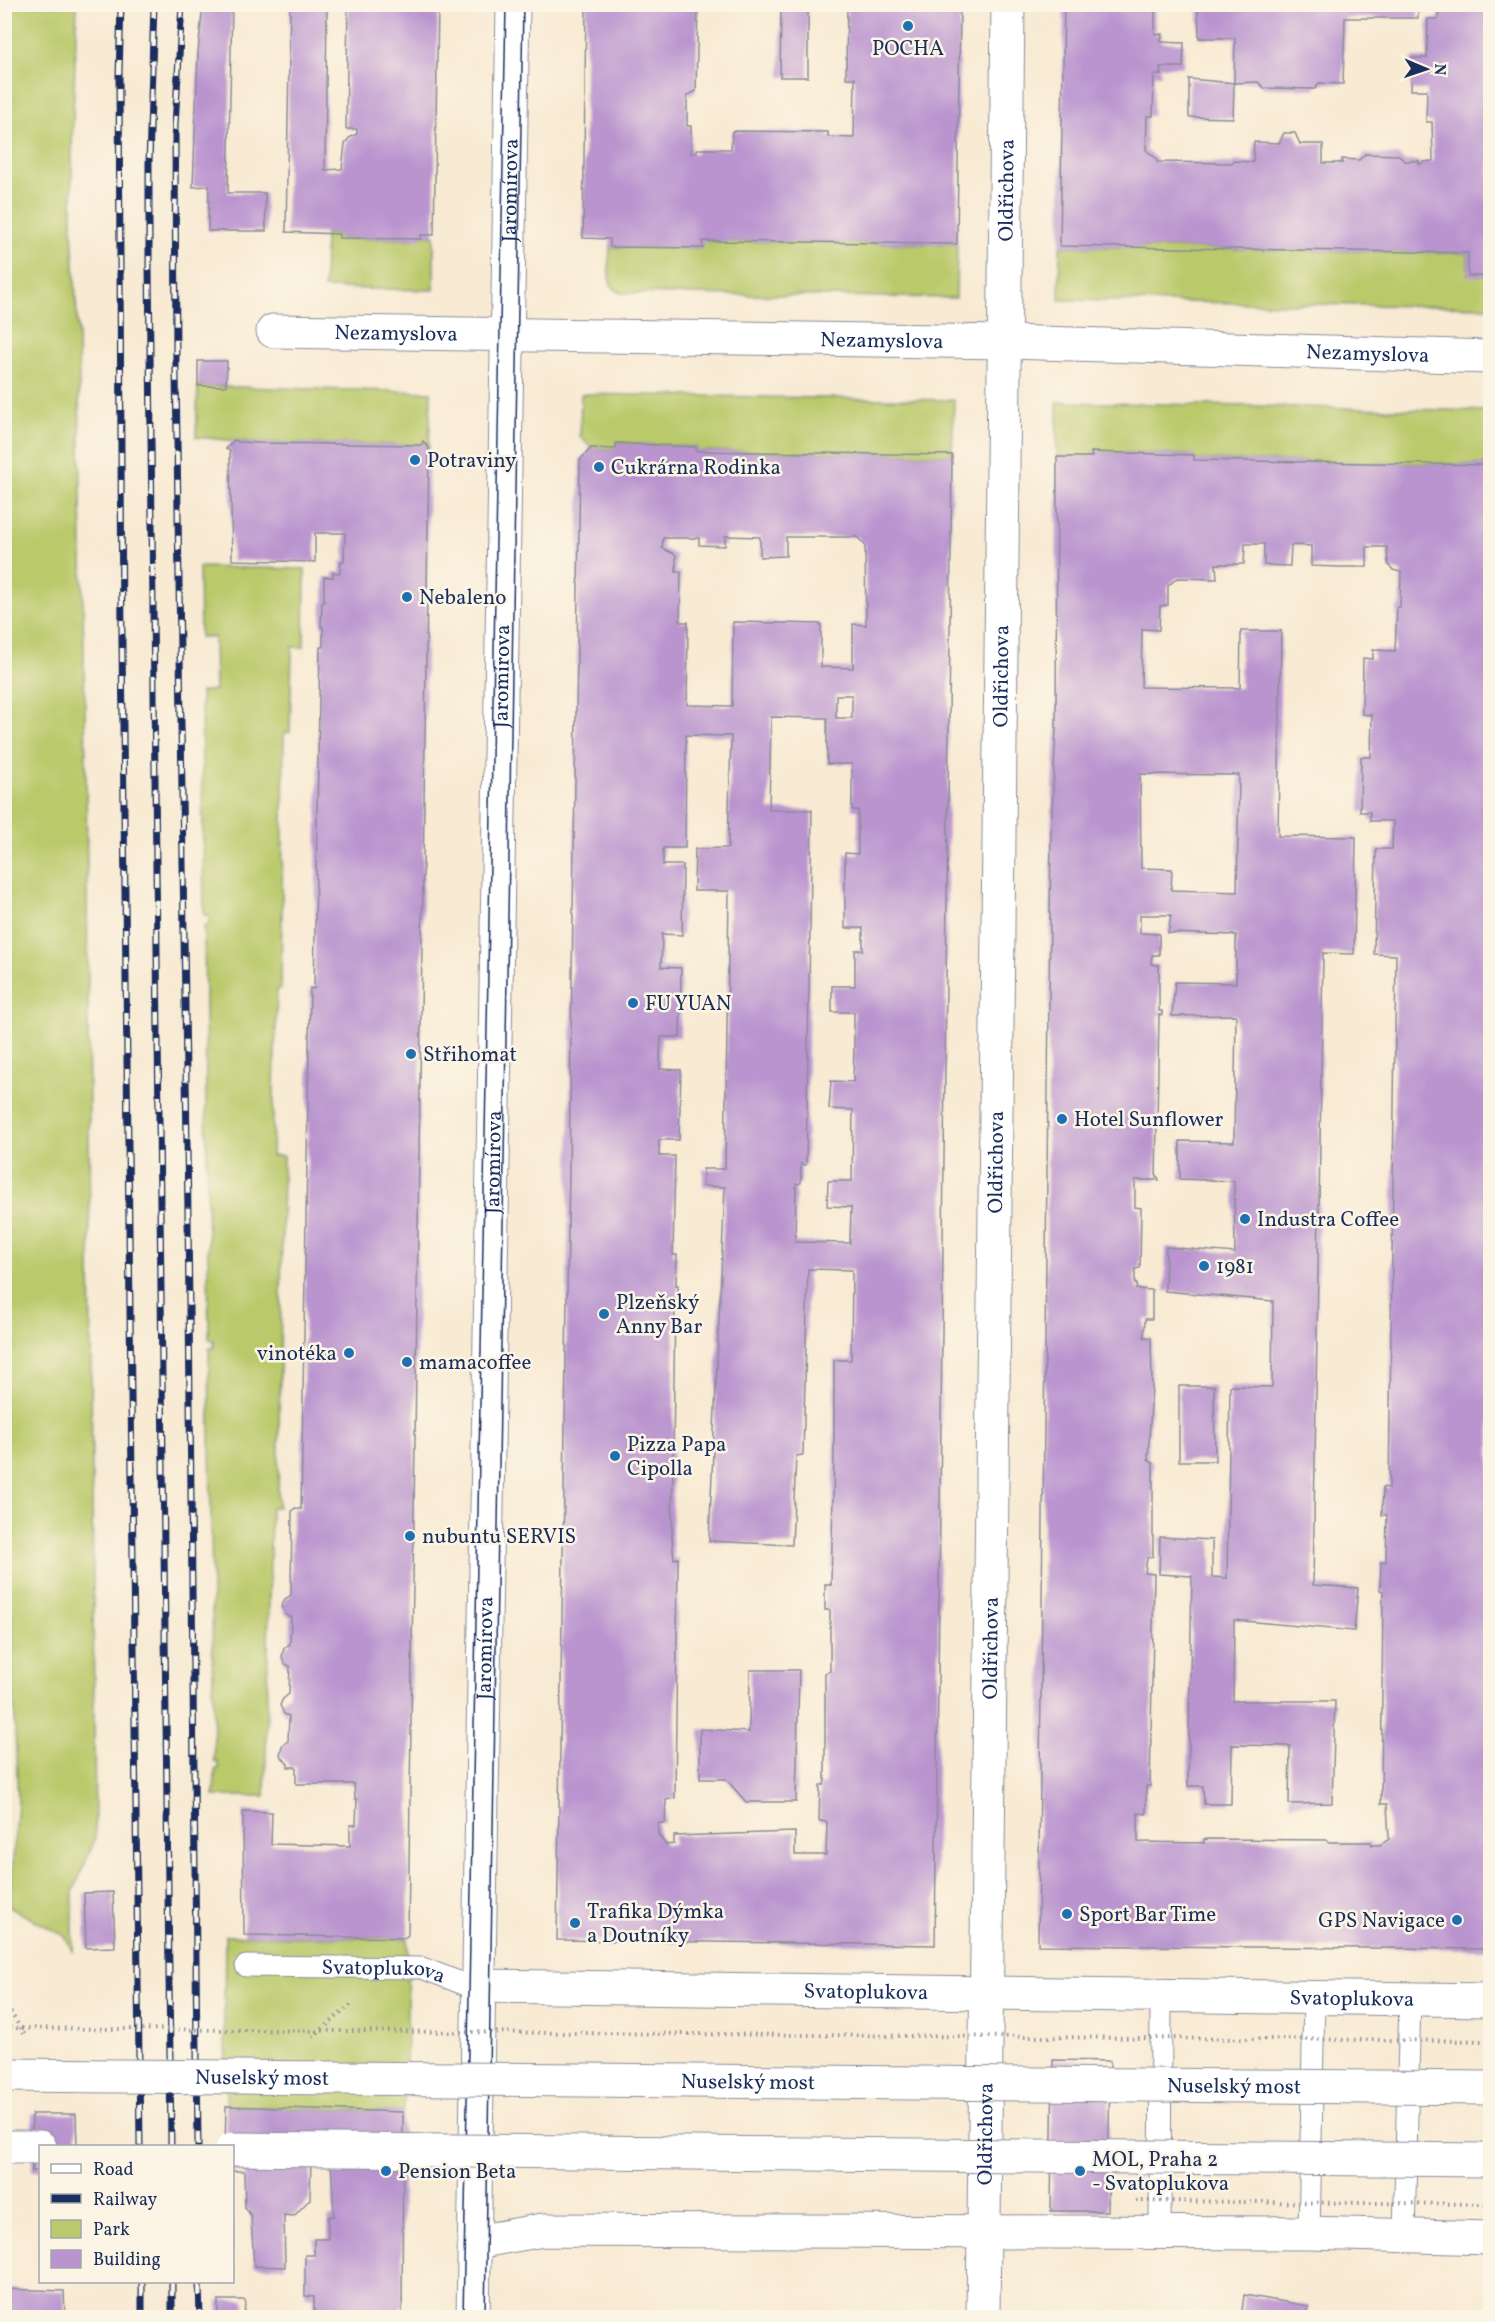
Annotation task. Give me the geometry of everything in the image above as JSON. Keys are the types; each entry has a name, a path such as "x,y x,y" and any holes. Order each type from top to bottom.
{"street":[{"name":"Jaromírova","path":"473,2318 513,4"},
{"name":"Oldřichova","path":"983,2318 1008,4"},
{"name":"Nezamyslova","path":"273,331 1006,342 1491,357"},
{"name":"Svatoplukova","path":"479,1986 1491,2000"},
{"name":"Nuselský most","path":"4,2075 1491,2088"},
{"path":"4,2146 39,2147"},
{"path":"234,2149 1491,2160"},
{"path":"474,2240 543,2230 1309,2233 1491,2238"}],"lane":[{"name":"Svatoplukova","path":"246,1966 422,1968 469,1986 479,1986"},
{"path":"1160,2233 1161,1995"},
{"path":"1309,2233 1314,1998"},
{"path":"1404,2235 1410,1999"}],"path":[{"path":"305,2045 392,1968"},
{"path":"4,2028 1491,2041"}],"green space":[{"path":"4,5 77,5 72,146 72,228 78,335 86,766 95,1839 73,1892 73,1953 65,1936 9,1907 18,1803 11,1621 4,1553"},
{"path":"325,234 339,234 339,238 420,239 421,235 434,235 434,290 324,288"},
{"path":"702,241 957,244 956,298 621,293 612,285 609,273 610,247 702,248"},
{"path":"1060,246 1468,253 1468,275 1490,276 1490,307 1059,300"},
{"path":"198,386 431,392 429,448 424,442 422,445 259,443 196,437"},
{"path":"581,394 954,400 952,455 696,451 696,447 617,443 616,449 591,448 580,436"},
{"path":"1057,402 1490,411 1490,465 1194,460 1194,455 1092,452 1092,457 1057,457"},
{"path":"199,567 305,569 304,647 292,647 290,732 284,733 281,988 277,989 272,1156 283,1156 278,1507 271,1507 265,1796 214,1796 215,1770 218,1769 218,1761 214,1761 209,1348 214,1348 214,1340 209,1339 204,925 209,925 209,915 204,915 201,692 215,690 214,637 200,637"},
{"path":"225,1936 408,1938 406,2086 403,2112 226,2106"}],"building":[{"path":"203,4 232,4 228,193 265,193 266,231 208,231 209,186 193,187 198,53"},
{"path":"290,4 327,4 325,170 342,169 345,144 349,138 357,134 357,129 346,129 348,4 438,4 434,235 421,235 421,239 339,238 339,234 286,232"},
{"path":"586,4 698,4 696,91 687,96 687,126 691,126 691,153 697,153 697,149 731,149 732,131 828,132 828,137 854,138 855,78 846,78 847,4 960,4 957,244 702,241 703,248 610,247 610,239 583,238"},
{"path":"781,4 808,4 808,77 780,77"},
{"path":"1064,4 1155,4 1155,34 1162,34 1161,42 1184,43 1183,67 1160,67 1161,75 1154,75 1153,116 1147,116 1146,150 1157,159 1157,162 1253,162 1254,142 1279,143 1284,133 1295,133 1300,144 1323,144 1323,163 1342,163 1342,159 1359,160 1365,154 1399,155 1404,161 1419,161 1419,165 1433,161 1432,122 1426,122 1427,90 1411,90 1412,58 1427,58 1428,19 1438,19 1439,4 1490,4 1490,276 1468,276 1468,253 1060,246"},
{"path":"1198,4 1418,4 1418,18 1345,18 1343,84 1319,83 1315,89 1264,88 1258,82 1234,83 1235,38 1199,38"},
{"path":"1189,79 1234,83 1233,118 1189,117"},
{"path":"198,361 227,361 226,386 198,386"},
{"path":"234,440 259,443 422,445 423,441 429,448 408,1935 404,1938 244,1935 243,1811 272,1812 271,1844 350,1846 350,1825 356,1825 357,1799 355,1799 354,1784 296,1784 296,1767 288,1767 280,1755 282,1746 288,1741 289,1716 284,1714 280,1705 289,1694 290,1666 285,1664 282,1657 284,1648 290,1644 291,1617 286,1615 282,1606 285,1599 291,1595 292,1511 295,1508 301,1509 310,988 314,989 320,647 323,647 322,602 324,602 324,577 333,577 333,572 340,573 341,561 344,562 345,533 315,533 315,562 232,560 230,451 226,449"},
{"path":"616,443 696,447 696,451 952,455 935,1945 557,1940 580,460 591,448 616,449","holes":["725,536 760,537 760,557 786,556 786,537 857,537 865,545 866,625 853,624 853,668 821,667 821,624 733,622 732,706 687,705 688,622 680,622 681,572 676,572 676,555 662,548 663,538 699,538 699,545 725,546","836,695 852,695 852,718 836,718","771,717 827,718 827,764 852,764 852,810 858,810 858,854 845,853 845,928 863,928 863,950 855,950 855,986 832,986 832,1012 854,1012 853,1082 831,1081 829,1109 853,1110 852,1181 828,1181 827,1206 851,1207 850,1243 795,1242 796,1184 801,1183 801,1164 806,1165 812,810 769,810","686,735 731,736 728,848 695,849 694,891 729,891 725,1169 703,1169 703,1186 725,1187 709,1541 792,1545 796,1456 803,1455 808,1269 852,1270 851,1360 834,1360 831,1585 825,1584 825,1610 830,1610 830,1671 825,1673 825,1780 824,1785 820,1785 819,1821 827,1822 826,1855 795,1855 795,1832 674,1836 674,1844 666,1845 658,1834 658,1823 665,1823 666,1800 675,1798 678,1558 674,1559 672,1538 675,1297 678,1297 677,1255 673,1255 675,1156 659,1156 659,1140 679,1140 681,1070 660,1069 661,1037 680,1037 681,968 661,967 662,934 682,935 683,865 663,865 663,848 685,848"]},
{"path":"1091,452 1194,455 1194,460 1490,465 1490,1949 1038,1945 1051,830 1056,729 1057,457 1092,457","holes":["1245,544 1264,544 1264,565 1290,566 1291,545 1311,546 1311,566 1339,567 1367,567 1367,547 1387,547 1388,564 1393,570 1401,572 1395,651 1373,650 1373,659 1363,658 1362,714 1372,715 1371,757 1361,757 1360,812 1370,812 1370,821 1393,821 1392,849 1376,849 1374,954 1396,955 1389,1488 1383,1487 1382,1515 1387,1515 1386,1562 1381,1562 1380,1590 1383,1591 1381,1804 1387,1804 1389,1839 1380,1845 1372,1845 1371,1842 1328,1842 1328,1840 1204,1839 1204,1843 1138,1842 1138,1813 1146,1814 1146,1786 1150,1786 1154,1574 1145,1573 1147,1558 1153,1556 1153,1463 1148,1460 1152,1385 1151,1338 1144,1337 1145,1319 1152,1319 1152,1290 1136,1289 1137,1284 1135,1284 1135,1269 1140,1268 1141,1208 1135,1207 1135,1180 1159,1180 1156,1177 1159,1015 1162,1015 1162,1011 1159,1011 1159,965 1151,964 1152,955 1159,955 1159,934 1140,933 1140,915 1171,915 1168,933 1236,935 1236,983 1175,982 1172,1016 1236,1015 1234,1142 1180,1141 1180,1179 1234,1181 1235,1253 1166,1247 1165,1291 1273,1301 1272,1387 1230,1386 1227,1578 1212,1577 1212,1540 1160,1537 1159,1574 1192,1576 1188,1786 1203,1786 1204,1804 1231,1804 1232,1745 1290,1746 1289,1804 1332,1803 1335,1701 1233,1701 1234,1620 1354,1631 1358,1588 1313,1585 1323,953 1354,954 1356,837 1278,836 1281,631 1241,631 1240,688 1141,687 1142,629 1159,630 1160,606 1168,605 1168,586 1177,578 1217,579 1216,564 1244,564","1140,774 1239,775 1237,892 1171,890 1172,869 1141,868"]},
{"path":"1179,1386 1214,1386 1215,1461 1179,1461"},
{"path":"750,1670 799,1670 796,1802 746,1802 726,1779 700,1779 700,1729 749,1732"},
{"path":"113,1892 115,1947 86,1948 84,1893"},
{"name":"MOL, Praha 2 - Svatoplukova","path":"1053,2060 1110,2061 1108,2211 1051,2211"},
{"path":"226,2106 403,2112 402,2318 314,2318 314,2297 305,2296 305,2255 314,2255 314,2239 328,2239 328,2217 334,2216 331,2160 311,2159 310,2199 294,2216 284,2215 285,2267 254,2266 251,2216 245,2207 244,2171 234,2171 234,2145 225,2145"},
{"path":"32,2114 76,2114 77,2145 39,2145 39,2171 32,2171"},
{"path":"4,2289 64,2291 65,2318 4,2318"},
{"path":"1244,2295 1309,2306 1306,2318 1241,2318"},
{"path":"218,2300 245,2300 244,2318 218,2318"}],"tram line":[{"path":"463,2318 506,4"},
{"path":"485,2318 523,4"}],"railway":[{"path":"121,4 119,75 122,644 140,2145"},
{"path":"154,4 149,163 149,266 171,2145"},
{"path":"182,4 175,126 176,371 198,2145"},
{"path":"142,2283 142,2318"},
{"path":"172,2283 172,2318"},
{"path":"199,2283 200,2318"}],"place":[{"name":"POCHA","path":"908,26"},
{"name":"Potraviny","path":"415,460"},
{"name":"Cukrárna Rodinka","path":"599,467"},
{"name":"Nebaleno","path":"407,597"},
{"name":"FU YUAN","path":"633,1003"},
{"name":"Střihomat","path":"411,1054"},
{"name":"Hotel Sunflower","path":"1062,1119"},
{"name":"Industra Coffee","path":"1245,1219"},
{"name":"1981","path":"1204,1266"},
{"name":"Plzeňský Anny Bar","path":"604,1314"},
{"name":"vinotéka","path":"349,1353"},
{"name":"mamacoffee","path":"407,1362"},
{"name":"Pizza Papa Cipolla","path":"615,1456"},
{"name":"nubuntu SERVIS","path":"410,1536"},
{"name":"Sport Bar Time","path":"1067,1914"},
{"name":"GPS Navigace","path":"1457,1920"},
{"name":"Trafika Dýmka a Doutníky","path":"575,1923"},
{"name":"Pension Beta","path":"386,2171"},
{"name":"MOL, Praha 2 - Svatoplukova","path":"1080,2171"}]}
